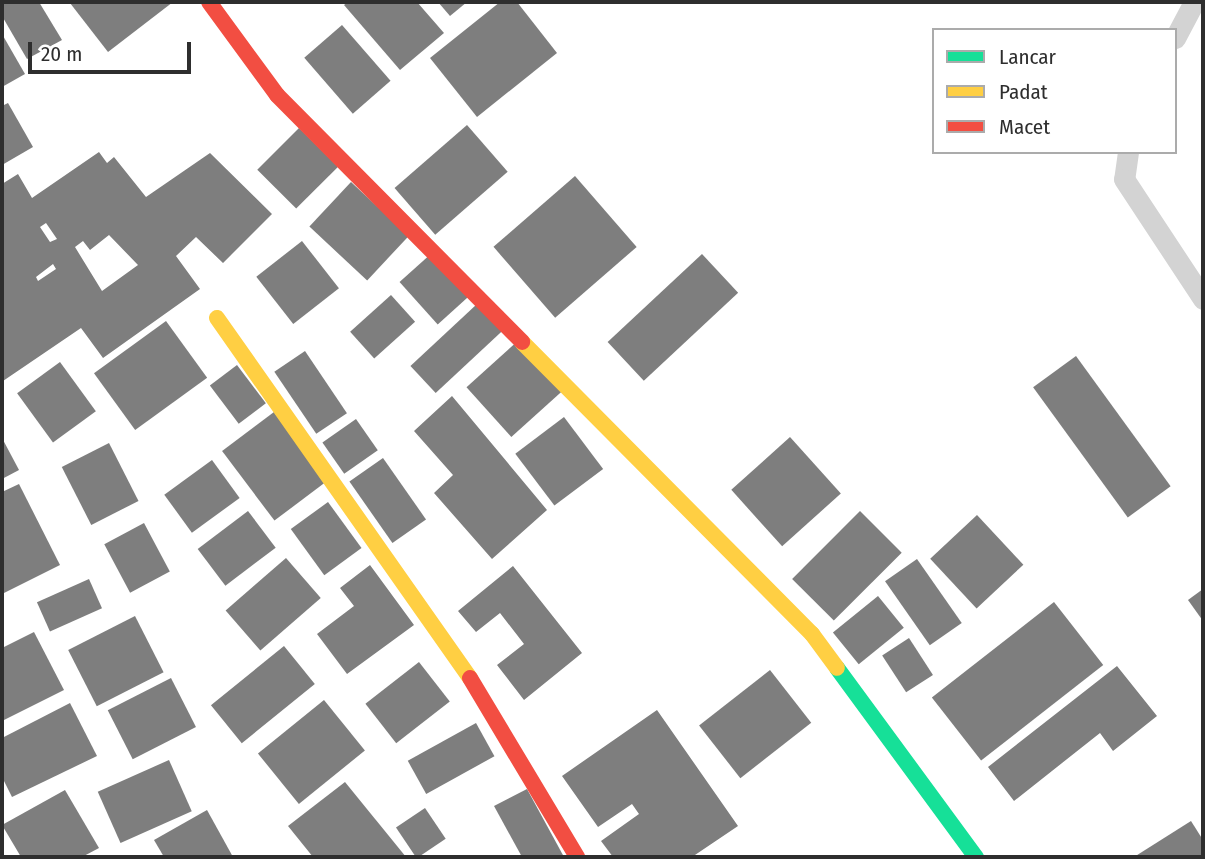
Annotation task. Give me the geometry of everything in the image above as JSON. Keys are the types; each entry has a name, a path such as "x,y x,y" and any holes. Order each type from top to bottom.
{"street":[{"path":"209,2 277,95 812,634 976,857"},
{"path":"217,318 488,703 577,857"}],"lane":[{"path":"1177,34 1194,2"},
{"path":"1128,154 1124,179 1203,299"}],"building":[{"path":"2,2 39,2 62,40 27,59 2,16"},
{"path":"73,2 173,2 108,52 70,3"},
{"path":"348,2 417,2 444,33 400,70 344,5"},
{"path":"438,2 467,2 450,16"},
{"path":"500,2 517,2 557,53 477,117 430,58"},
{"path":"342,25 391,81 353,114 304,58"},
{"path":"2,34 25,74 2,87"},
{"path":"8,103 33,147 2,165 2,106"},
{"path":"467,125 508,172 435,235 395,188"},
{"path":"299,128 338,167 296,209 257,170"},
{"path":"99,152 107,163 114,157 146,197 210,153 272,214 223,263 196,237 176,256 200,289 103,358 81,328 3,381 2,184 18,174 32,198","holes":["46,223 57,239 50,242 40,227","109,235 138,265 102,291 75,247 83,241 90,250","53,264 56,269 38,281 36,277"]},
{"path":"575,176 637,247 555,318 493,247"},
{"path":"351,182 409,236 367,280 309,227"},
{"path":"302,241 339,288 293,324 256,277"},
{"path":"433,252 471,294 438,324 400,282"},
{"path":"702,254 738,293 644,381 608,342"},
{"path":"391,295 415,322 374,359 350,332"},
{"path":"477,304 502,331 436,393 410,366"},
{"path":"166,321 207,378 135,430 94,373"},
{"path":"520,339 565,389 511,437 466,387"},
{"path":"305,351 347,413 316,434 274,372"},
{"path":"1076,356 1171,486 1128,517 1033,387"},
{"path":"60,362 96,411 53,443 17,393"},
{"path":"237,365 266,403 239,424 210,385"},
{"path":"452,396 547,510 492,559 434,493 453,475 414,431"},
{"path":"274,412 326,481 274,521 222,451"},
{"path":"564,417 603,469 554,506 515,454"},
{"path":"356,419 378,450 344,474 322,443"},
{"path":"790,437 841,493 782,546 731,490"},
{"path":"2,438 19,470 2,479"},
{"path":"109,443 139,501 91,525 62,467"},
{"path":"383,458 426,519 392,543 349,482"},
{"path":"212,460 240,498 192,533 164,495"},
{"path":"19,484 60,565 4,593 2,492"},
{"path":"328,502 362,548 324,575 291,529"},
{"path":"248,511 276,548 225,586 198,549"},
{"path":"860,511 902,553 834,621 792,579"},
{"path":"977,515 1023,565 977,608 930,559"},
{"path":"144,523 170,572 130,593 104,544"},
{"path":"286,558 321,598 260,650 226,610"},
{"path":"917,559 962,623 930,645 885,581"},
{"path":"370,565 414,625 347,674 317,634 354,606 340,588"},
{"path":"513,566 582,653 524,700 497,665 524,644 500,613 476,632 458,611"},
{"path":"89,579 102,608 50,631 37,602"},
{"path":"1203,589 1203,621 1188,600"},
{"path":"878,596 904,628 859,664 833,633"},
{"path":"1054,602 1103,665 981,760 932,697"},
{"path":"135,616 164,672 97,706 68,650"},
{"path":"34,632 64,690 2,721 2,648"},
{"path":"909,638 933,675 906,692 882,655"},
{"path":"284,646 315,684 242,743 211,705"},
{"path":"419,662 450,701 396,743 365,704"},
{"path":"1117,666 1157,716 1113,751 1100,733 1014,801 988,767"},
{"path":"770,670 811,723 740,778 699,725"},
{"path":"171,678 196,727 133,759 108,710"},
{"path":"324,700 365,751 299,804 258,753"},
{"path":"70,703 97,756 12,797 2,777 2,738"},
{"path":"657,710 738,826 692,857 613,857 601,841 639,814 632,804 598,827 562,776"},
{"path":"476,723 494,756 426,794 408,761"},
{"path":"169,760 192,811 121,843 98,792"},
{"path":"345,782 406,857 313,857 288,826"},
{"path":"527,789 564,857 522,857 494,806"},
{"path":"65,790 99,848 82,857 21,857 2,825"},
{"path":"425,808 446,839 416,857 396,828"},
{"path":"207,810 233,857 164,857 154,840"},
{"path":"1191,821 1203,840 1203,857 1134,857"}],"traffic: fast":[{"path":"837,668 976,857"}],"traffic: slow":[{"path":"217,318 470,678"},
{"path":"522,342 812,634 837,668"}],"traffic: jam":[{"path":"209,2 277,95 522,342"},
{"path":"470,678 577,857"}]}
